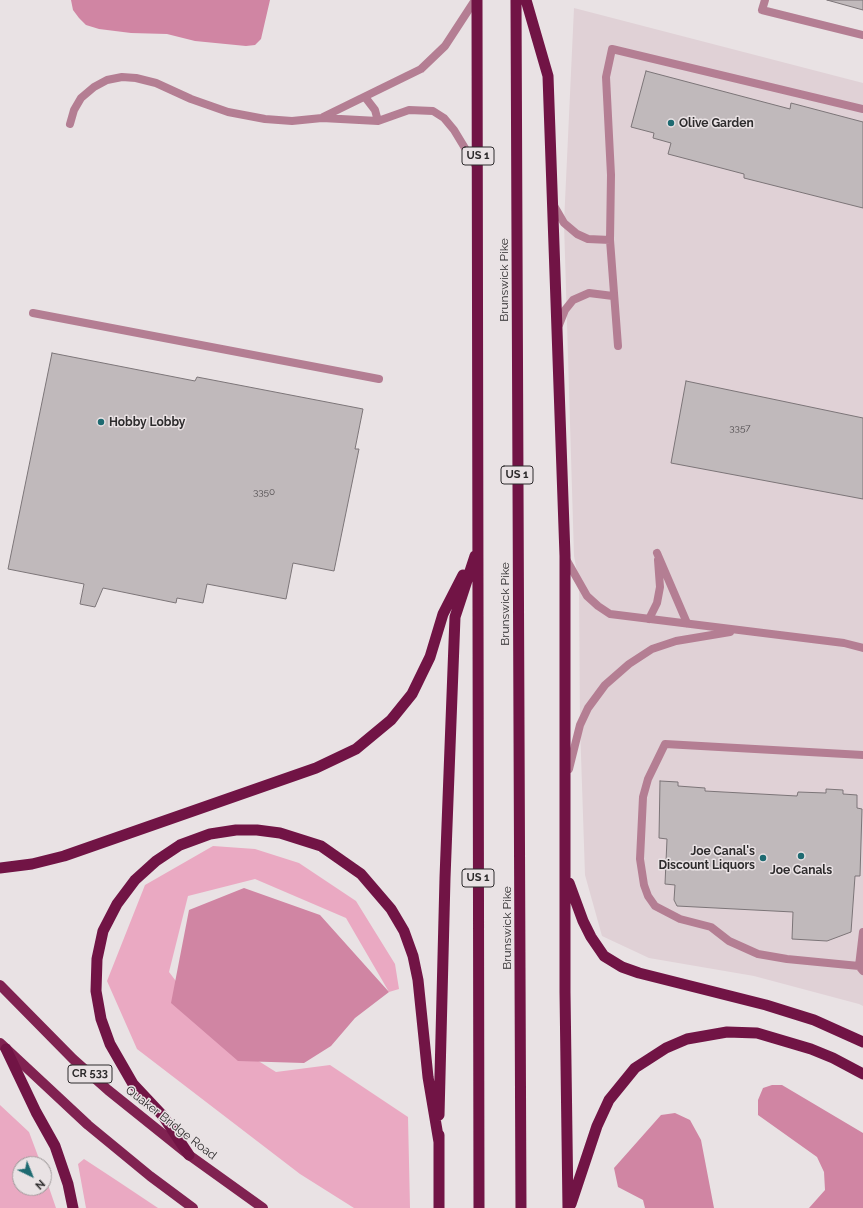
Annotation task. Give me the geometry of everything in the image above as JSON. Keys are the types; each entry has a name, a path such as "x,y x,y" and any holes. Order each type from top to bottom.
{"highway":[{"name":"US 1","path":"476,0 478,168 479,1208"},
{"name":"Brunswick Pike","path":"516,0 521,1208"},
{"path":"526,0 548,76 565,556 565,992 569,1208"},
{"path":"0,868 32,864 64,856 316,768 356,749 392,720 412,694 430,657 443,614 478,548"},
{"path":"439,1208 444,878 455,617 478,548"},
{"path":"189,1155 163,1116 133,1084 110,1044 101,1019 96,991 96,959 103,931 117,904 135,880 156,861 180,845 210,834 236,830 280,832 321,846 361,874 391,909 404,931 418,980 428,1077 439,1142"},
{"path":"566,875 583,921 591,937 604,956 622,968 773,1007 814,1020 863,1042"},
{"path":"569,1208 597,1126 609,1100 635,1068 666,1048 687,1039 727,1032 757,1033 811,1049 833,1058 863,1074"},
{"path":"3,1046 55,1146 68,1184 73,1208"}],"main road":[{"name":"Quaker Bridge Road","path":"0,985 73,1058 108,1090 189,1155 263,1208"},
{"name":"CR 533","path":"3,1046 103,1138 193,1208"}],"street":[{"path":"322,118 365,96 404,79 421,69 436,57 445,46 476,0"},
{"path":"765,0 762,10 863,35"},
{"path":"618,346 613,296 610,240 611,175 606,77 612,49 863,109"},
{"path":"70,124 74,110 81,98 94,87 107,80 122,77 136,78 156,83 191,99 228,112 258,118 292,121 322,118 378,121 409,110 432,112 444,118 454,130 478,168"},
{"path":"365,96 375,110 378,121"},
{"path":"552,204 564,223 578,234 588,239 610,240"},
{"path":"557,330 565,310 573,300 589,293 613,296"},
{"path":"33,313 379,379"},
{"path":"649,618 657,603 660,587 657,553 687,623"},
{"path":"565,556 587,596 610,614 844,643 863,648"},
{"path":"566,786 578,731 588,708 606,685 629,664 652,649 676,641 739,630"},
{"path":"863,756 665,744 648,779 641,817 640,859 644,885 648,896 655,906 680,919 711,927 729,941 758,954 861,969 863,932"}],"shaded area":[{"path":"71,0 270,0 261,39 255,45 246,46 195,41 167,34 131,33 99,29 86,25 79,18 73,10"},
{"path":"574,8 863,83 863,1006 754,976 649,958 602,936 585,875 580,725 579,583 574,556 564,223"},
{"path":"213,846 255,849 299,863 356,901 395,964 399,989 389,992 346,918 255,879 188,896 169,972 217,1035 276,1072 330,1065 408,1117 410,1208 354,1208 300,1174 137,1049 107,981 145,885"},
{"path":"244,888 320,915 389,992 355,1018 331,1046 304,1063 238,1061 171,1003 189,910"},
{"path":"772,1085 782,1085 863,1133 863,1208 809,1208 825,1190 824,1172 817,1157 758,1115 758,1100 763,1088"},
{"path":"0,1105 29,1132 38,1156 12,1156 12,1196 52,1196 56,1208 0,1208"},
{"path":"675,1113 690,1120 701,1140 714,1208 645,1208 643,1200 618,1187 614,1168 661,1115"},
{"path":"84,1159 158,1208 86,1208 78,1164"}],"building":[{"path":"827,0 863,0 863,10"},
{"path":"646,71 790,109 791,103 863,122 863,208 744,178 744,174 668,154 671,143 653,138 654,133 631,127"},
{"path":"52,353 195,381 197,377 363,409 355,449 359,449 334,571 293,563 286,599 207,584 203,603 177,598 176,603 103,588 95,607 80,604 84,584 8,569"},
{"path":"686,381 863,418 863,499 671,463"},
{"name":"Joe Canal's Discount Liquors","path":"660,781 678,782 678,786 705,788 705,791 797,796 798,792 826,793 826,789 843,790 843,794 857,795 857,808 862,809 860,876 855,876 851,932 827,941 792,939 793,912 677,906 674,900 675,885 665,884 667,839 659,838"}],"place":[{"name":"Olive Garden","path":"671,123"},
{"name":"Hobby Lobby","path":"101,422"},
{"name":"Joe Canals","path":"801,856"},
{"name":"Joe Canal's Discount Liquors","path":"763,858"}]}
